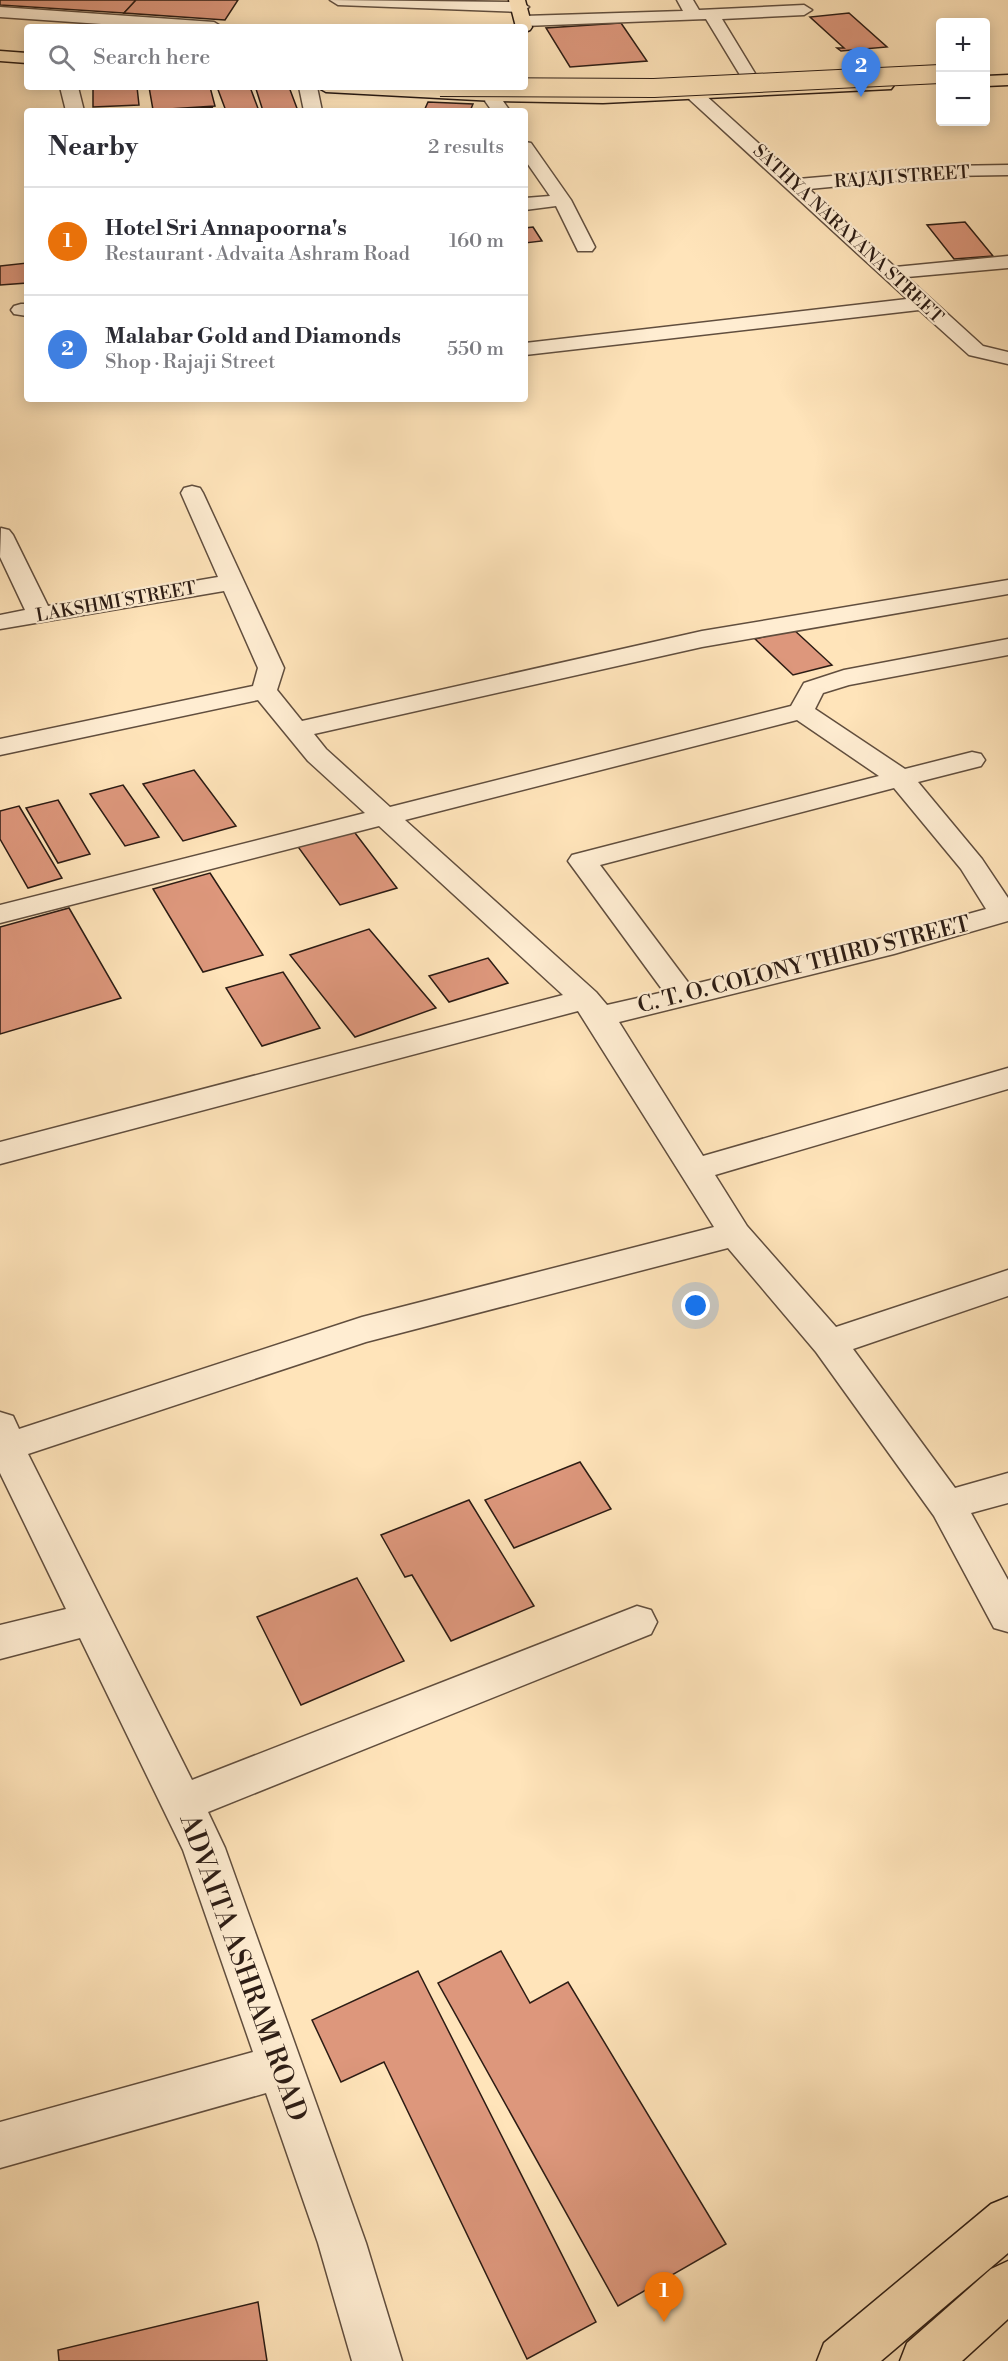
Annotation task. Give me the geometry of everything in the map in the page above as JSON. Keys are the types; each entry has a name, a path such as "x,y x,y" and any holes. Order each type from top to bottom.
{"main road":[{"path":"0,44 24,46"},
{"path":"0,49 24,51"},
{"path":"0,56 24,58"},
{"path":"0,64 24,66"},
{"path":"528,77 681,82 748,75 936,67"},
{"path":"528,82 716,82 936,67"},
{"path":"528,72 716,82"},
{"path":"528,87 654,88 936,74"},
{"path":"990,81 1008,80"},
{"path":"432,90 468,91 500,98 696,96 936,82"},
{"path":"842,2361 1008,2221"},
{"path":"925,2361 1008,2286"}],"street":[{"path":"338,0 501,9 522,14 693,15 804,10"},
{"path":"685,0 693,15"},
{"path":"0,12 171,24"},
{"path":"711,14 748,75"},
{"path":"70,90 74,108"},
{"path":"309,90 312,108"},
{"name":"SATHYA NARAYANA STREET","path":"696,96 976,351 1008,358"},
{"path":"528,151 562,200 585,247"},
{"name":"RAJAJI STREET","path":"796,185 946,171 1008,170"},
{"path":"528,204 562,200"},
{"path":"890,273 1008,262"},
{"path":"528,349 922,303"},
{"path":"192,493 271,668 264,691"},
{"path":"1,535 40,615"},
{"name":"LAKSHMI STREET","path":"0,622 231,582"},
{"path":"296,730 702,639 1008,586"},
{"path":"0,914 801,711 813,688 823,685 1008,648"},
{"path":"264,691 317,755 592,1008 735,1234 829,1342 947,1505 1008,1616"},
{"path":"0,747 264,691"},
{"path":"801,711 900,778 972,865 1005,912"},
{"path":"684,998 582,861 972,760"},
{"name":"C. T. O. COLONY THIRD STREET","path":"0,1153 592,1008 684,998 884,947 1005,912"},
{"path":"693,1170 1008,1078"},
{"path":"3,1436 362,1330 735,1234"},
{"path":"829,1342 1008,1283"},
{"name":"ADVAITA ASHRAM ROAD","path":"3,1436 90,1619 204,1848 342,2243 377,2361"},
{"path":"947,1505 1008,1488"},
{"path":"0,1642 90,1619"},
{"path":"182,1803 637,1622"},
{"path":"0,2145 280,2067"}],"building":[{"path":"0,0 136,0 124,13 0,5"},
{"path":"136,0 238,0 225,20 124,13"},
{"path":"849,13 887,47 841,51 837,48 844,48 810,17"},
{"path":"621,23 647,61 570,67 546,28"},
{"path":"93,90 137,90 139,105 93,107"},
{"path":"150,90 211,90 215,106 184,108 153,108"},
{"path":"218,90 251,90 258,108 225,108"},
{"path":"256,90 290,90 297,108 262,108"},
{"path":"428,102 473,104 471,108 425,108"},
{"path":"965,222 993,256 954,259 927,225"},
{"path":"533,227 542,241 528,243 528,228"},
{"path":"24,263 24,283 0,285 0,266"},
{"path":"793,629 832,665 793,675 755,639"},
{"path":"194,770 236,826 183,841 143,784"},
{"path":"123,785 159,837 125,846 90,794"},
{"path":"58,800 90,854 58,863 26,808"},
{"path":"19,806 62,878 28,888 0,839 0,811"},
{"path":"352,829 397,888 340,905 296,844"},
{"path":"210,873 263,955 203,972 153,889"},
{"path":"69,908 121,998 0,1034 0,927"},
{"path":"369,929 436,1008 355,1037 290,955"},
{"path":"488,958 508,983 449,1002 429,976"},
{"path":"283,972 320,1028 262,1046 226,988"},
{"path":"580,1462 611,1509 514,1548 485,1500"},
{"path":"469,1500 534,1606 451,1641 412,1575 405,1577 381,1535"},
{"path":"357,1578 404,1661 301,1705 257,1617"},
{"path":"501,1951 530,2003 568,1982 726,2244 618,2306 438,1983"},
{"path":"418,1971 596,2322 527,2359 384,2062 341,2082 312,2020"},
{"path":"258,2302 267,2361 59,2361 58,2350"}],"place":[{"name":"Malabar Gold and Diamonds","path":"861,97"},
{"name":"Hotel Sri Annapoorna's","path":"664,2322"}]}
